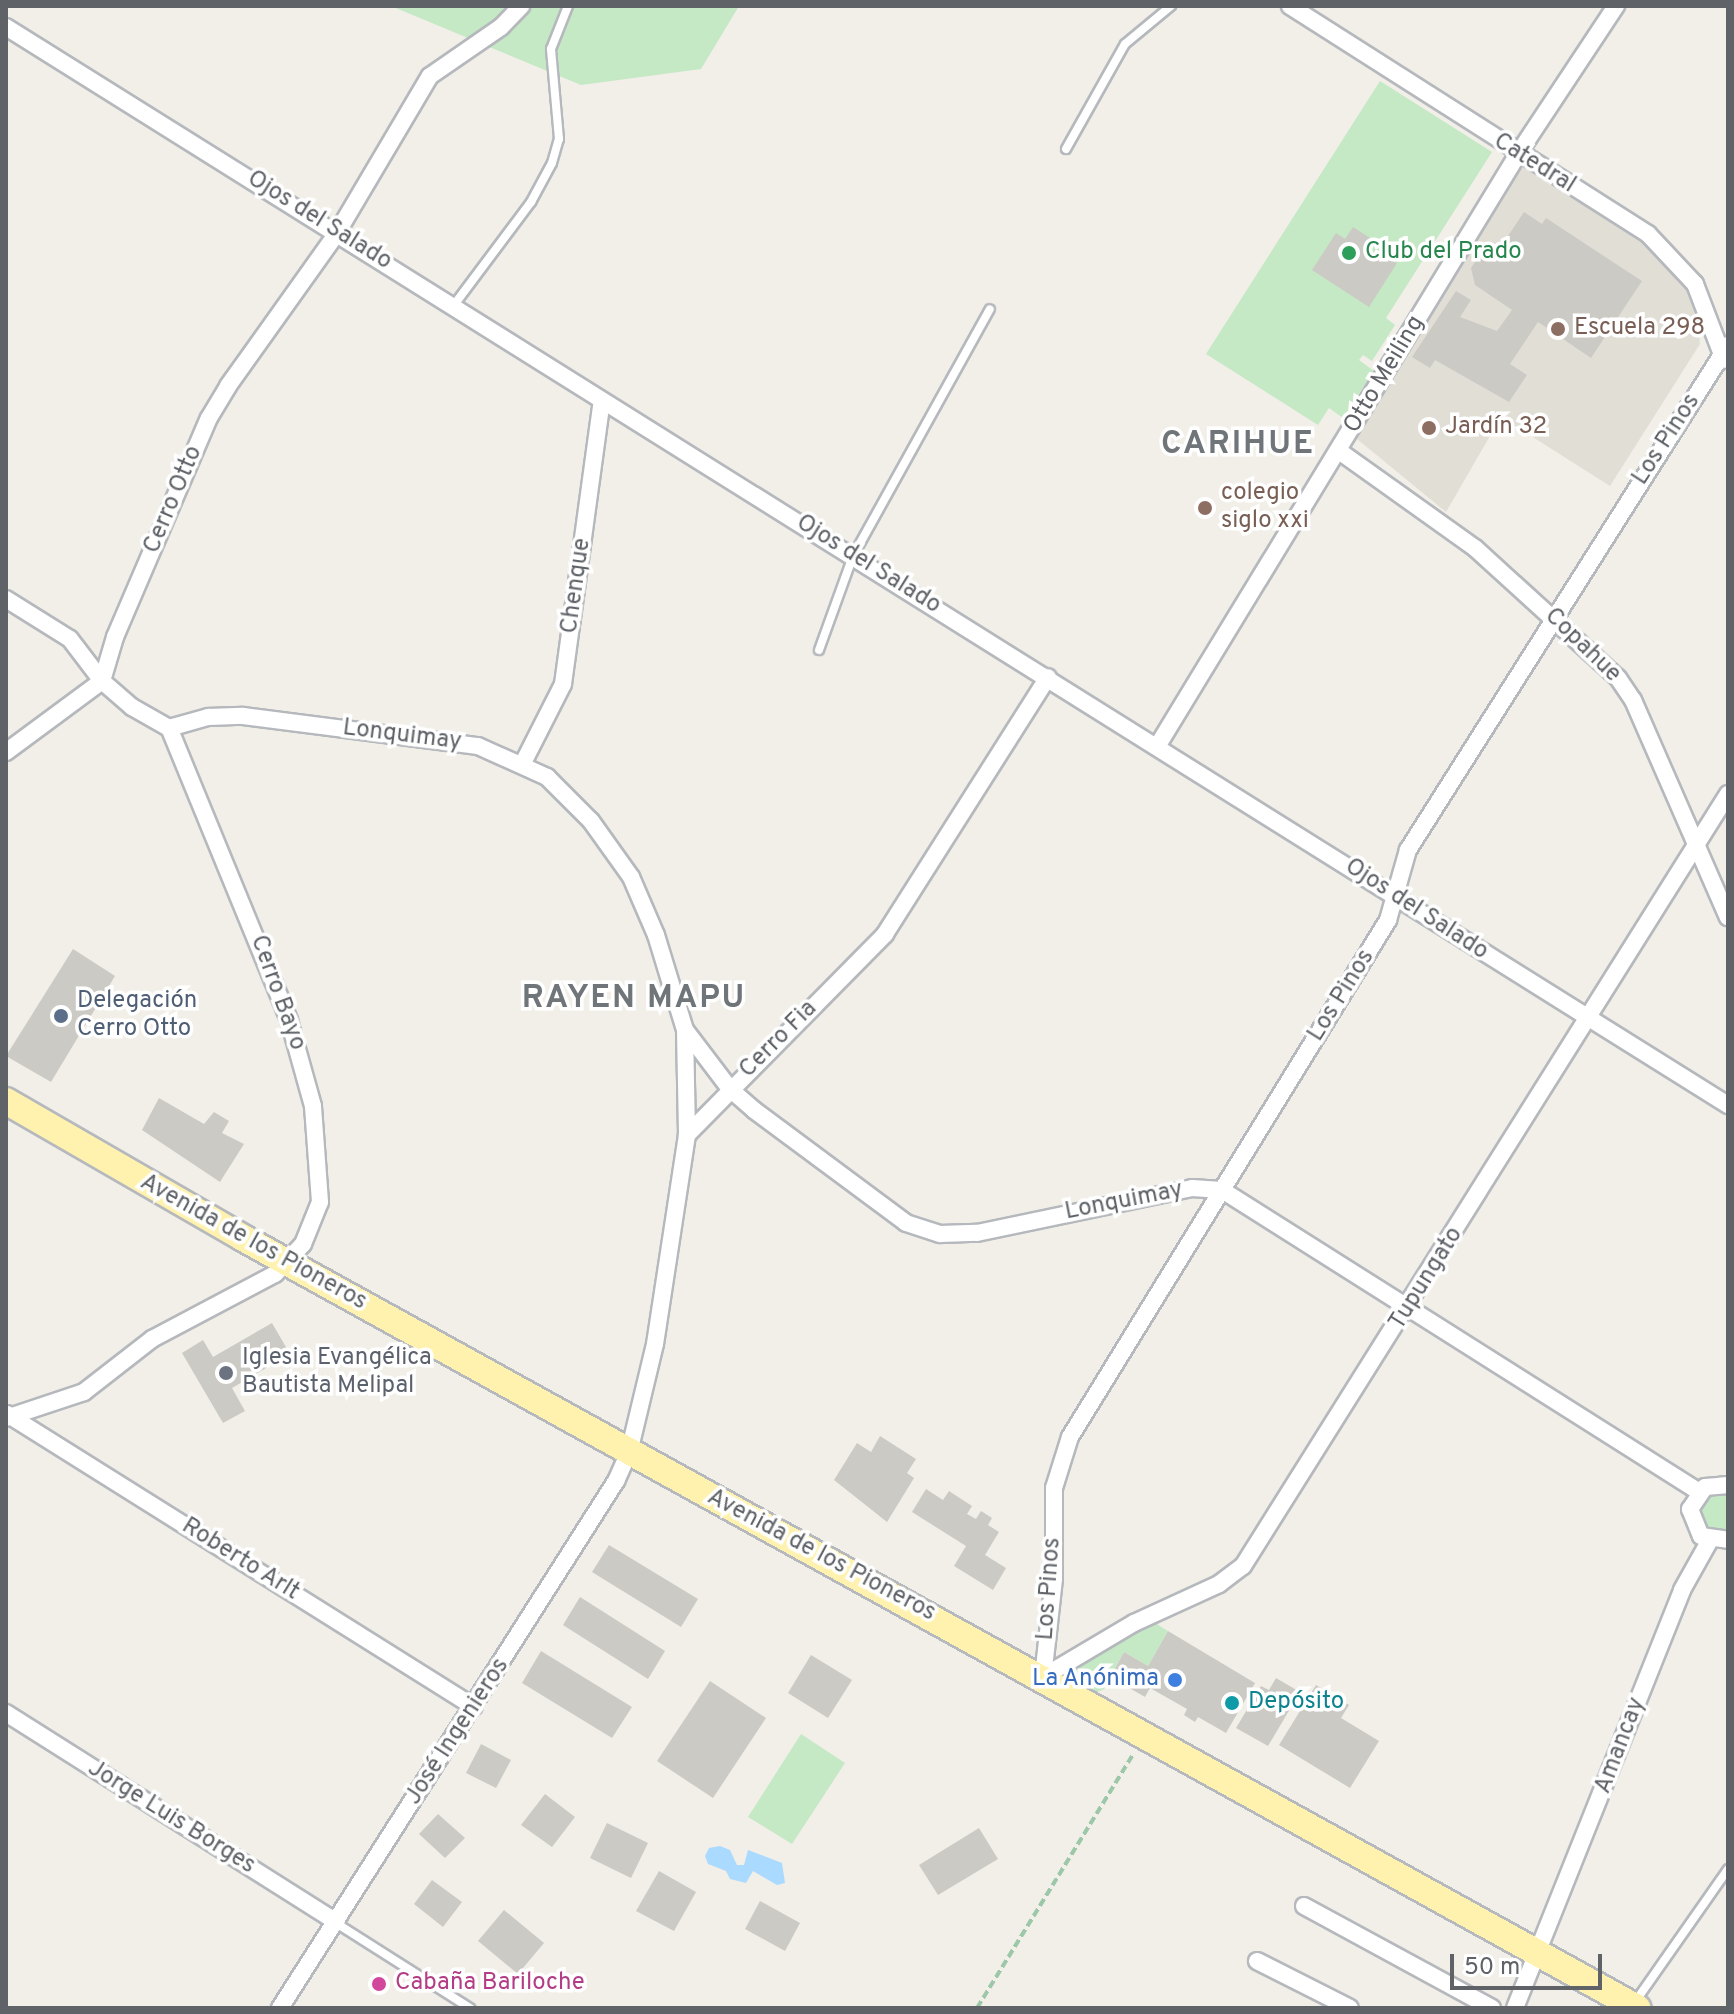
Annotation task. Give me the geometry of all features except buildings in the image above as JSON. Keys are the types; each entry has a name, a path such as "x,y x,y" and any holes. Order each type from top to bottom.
{"main road":[{"name":"Avenida de los Pioneros","path":"6,1101 288,1264 1043,1677 1635,2007"}],"street":[{"name":"Cerro Otto","path":"102,681 115,637 209,418 271,321 337,233 430,76 501,27 521,6"},
{"name":"Catedral","path":"1290,6 1648,234 1673,257 1695,284 1726,355"},
{"name":"Otto Meiling","path":"1158,745 1518,154 1616,6"},
{"name":"Ojos del Salado","path":"6,27 1158,745 1590,1021 1728,1105"},
{"name":"Los Pinos","path":"1043,1677 1054,1579 1054,1488 1060,1460 1388,920 1408,850 1553,617 1726,355"},
{"name":"Chenque","path":"523,763 563,684 602,401"},
{"name":"Copahue","path":"1339,451 1475,548 1618,678 1633,700 1728,917"},
{"path":"6,599 70,639 102,681 132,707 169,728"},
{"name":"Cerro Fia","path":"687,1135 885,934 1048,677"},
{"path":"6,752 102,681"},
{"name":"Lonquimay","path":"169,728 243,716 478,746 523,763 547,777 591,821 631,877 656,935 685,1030 687,1135"},
{"name":"Cerro Bayo","path":"169,728 276,984 313,1106 320,1202 308,1234 288,1264"},
{"name":"Tupungato","path":"1043,1677 1134,1623 1219,1584 1243,1566 1590,1021 1728,794"},
{"name":"Lonquimay","path":"685,1030 730,1089 906,1223 940,1234 977,1233 1192,1188 1222,1190"},
{"path":"629,1452 655,1344 687,1135"},
{"path":"1222,1190 1698,1491"},
{"path":"8,1416 84,1392 152,1339 288,1264"},
{"name":"Roberto Arlt","path":"8,1416 474,1707"},
{"name":"José Ingenieros","path":"280,2008 616,1481 629,1452"},
{"path":"1728,1485 1712,1484 1698,1491 1690,1519 1710,1540 1728,1540"},
{"name":"Amancay","path":"1515,2008 1540,1955 1682,1590 1710,1540"},
{"name":"Jorge Luis Borges","path":"6,1713 336,1922"},
{"path":"1304,1906 1492,2008"},
{"path":"1257,1961 1350,2008"}],"lane":[{"path":"454,305 531,202 552,163 559,139 551,49 568,6"},
{"path":"1066,149 1125,44 1171,6"},
{"path":"819,650 853,556 990,309"},
{"path":"1635,2007 1728,1869"},
{"path":"336,1922 470,2008"}],"path":[{"path":"977,2008 1143,1734"}],"shaded area":[{"name":"Escuela 298","path":"1519,161 1656,246 1686,289 1697,314 1700,344 1610,486 1501,417 1446,512 1357,439 1400,357"}],"green space":[{"path":"391,6 739,6 701,69 581,85"},
{"name":"Club del Prado","path":"1380,81 1492,152 1386,318 1395,325 1372,361 1363,355 1359,360 1374,371 1343,418 1329,408 1318,425 1206,354"},
{"path":"1711,1493 1728,1494 1726,1530 1711,1530 1698,1512"},
{"path":"1155,1623 1168,1631 1148,1666 1124,1652 1110,1676 1120,1682 1093,1694 1072,1681 1074,1668"},
{"path":"801,1734 845,1763 792,1844 748,1817"}],"water":[{"path":"720,1846 730,1850 737,1865 744,1865 748,1850 782,1863 785,1883 777,1885 753,1871 746,1883 730,1879 726,1871 708,1864 705,1856 709,1848"}],"place":[{"name":"Club del Prado","path":"1349,253"},
{"name":"Escuela 298","path":"1558,329"},
{"name":"Jardín 32","path":"1429,428"},
{"name":"colegio siglo xxi","path":"1205,508"},
{"name":"Delegación Cerro Otto","path":"61,1016"},
{"name":"Iglesia Evangélica Bautista Melipal","path":"226,1373"},
{"name":"La Anónima","path":"1175,1680"},
{"name":"Depósito","path":"1232,1703"},
{"name":"Cabaña Bariloche","path":"379,1984"}],"district":[{"name":"CARIHUE","path":"1238,445"},
{"name":"RAYEN MAPU","path":"634,999"}]}
